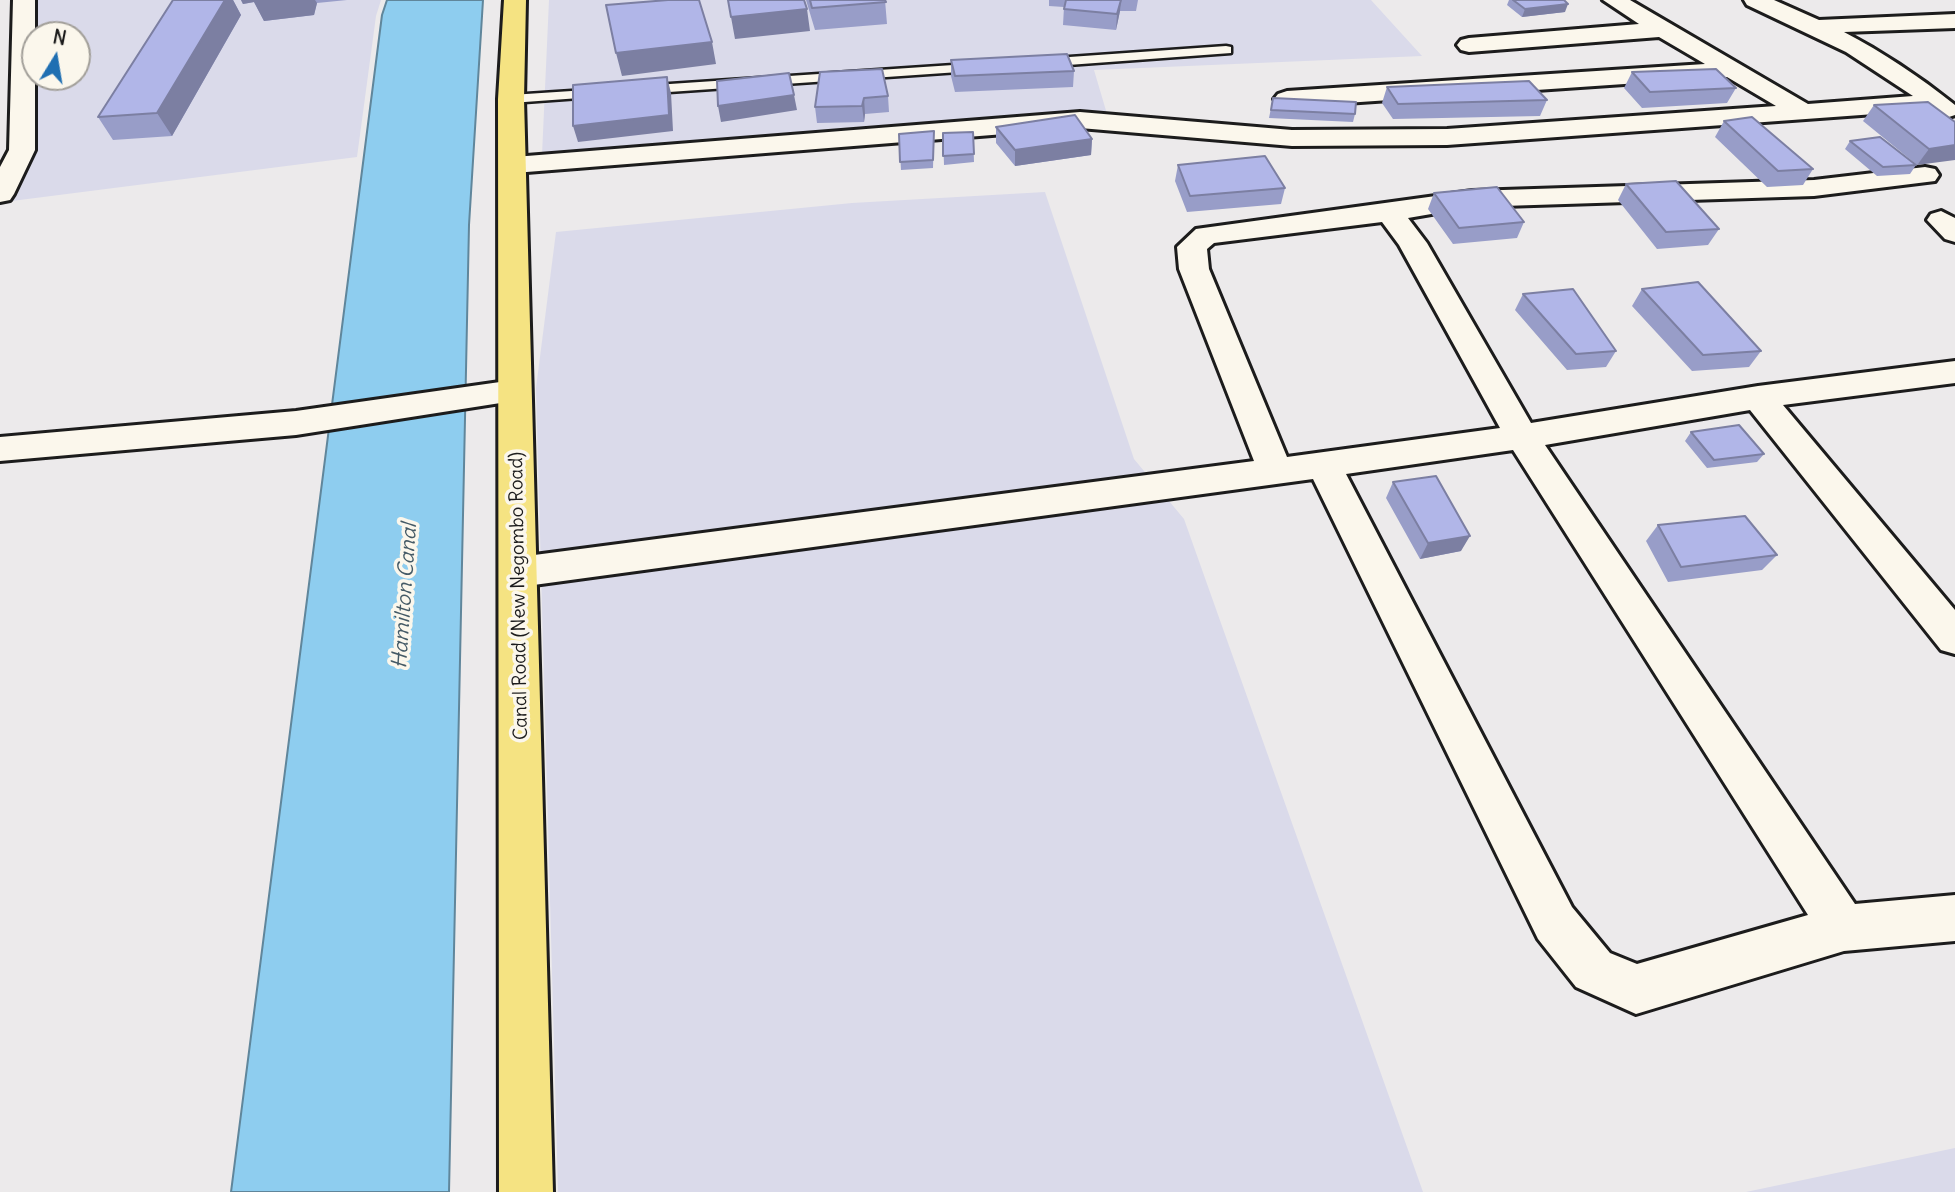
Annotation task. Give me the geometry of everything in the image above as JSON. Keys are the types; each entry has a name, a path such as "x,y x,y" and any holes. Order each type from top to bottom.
{"main road":[{"name":"Canal Road (New Negombo Road)","path":"515,0 511,99 514,165 504,393 519,572 526,1192"}],"street":[{"path":"0,194 22,150 24,0"},
{"path":"1614,0 1805,113"},
{"path":"1755,0 1819,26 1870,54 1946,109"},
{"path":"1819,26 1955,21"},
{"path":"1469,45 1666,29"},
{"path":"1287,99 1734,69"},
{"path":"514,165 1080,120 1292,138 1447,137 1805,113 1946,109"},
{"path":"1275,471 1194,269 1192,247 1206,235 1389,213 1472,199 1814,188 1925,175"},
{"path":"1389,213 1412,243 1522,437 1844,928"},
{"path":"519,572 1324,465 1522,437 1758,397 1955,372"},
{"path":"0,449 296,424 504,393"},
{"path":"1758,397 1955,638"},
{"path":"1324,465 1555,923 1593,970 1636,989 1844,928 1955,918"}],"lane":[{"path":"1020,64 1226,50"},
{"path":"511,99 992,66"}],"shaded area":[{"path":"34,0 381,0 376,16 357,157 4,202 31,149 32,91 91,91 91,21 34,21"},
{"path":"549,0 1371,0 1422,56 1094,70 1107,114 542,155"},
{"path":"1045,192 1134,459 1184,519 1423,1192 558,1192 536,388 556,232 852,203"},
{"path":"1955,1148 1955,1192 1746,1192"}],"water":[{"name":"Hamilton Canal","path":"387,0 483,0 469,225 449,1192 231,1192 382,15"}],"building":[{"path":"173,0 225,0 157,113 98,117"},
{"path":"699,0 712,42 616,53 606,5"},
{"path":"728,0 804,0 807,9 731,17"},
{"path":"810,0 885,0 886,2 812,8"},
{"path":"1066,0 1121,0 1117,14 1064,9"},
{"path":"1513,0 1564,0 1568,4 1525,9"},
{"path":"1067,54 1074,71 955,76 951,60"},
{"path":"882,69 888,96 864,98 862,106 815,107 820,72"},
{"path":"1716,69 1736,88 1650,92 1632,72"},
{"path":"789,73 794,95 718,106 717,81"},
{"path":"667,77 669,115 573,126 573,85"},
{"path":"1529,81 1547,100 1398,104 1387,87"},
{"path":"1273,98 1356,102 1355,114 1271,110"},
{"path":"1928,102 1955,122 1955,145 1929,149 1874,105"},
{"path":"1075,115 1092,139 1015,150 996,127"},
{"path":"1752,117 1813,169 1778,171 1724,121"},
{"path":"934,131 933,160 900,162 899,134"},
{"path":"973,132 974,154 943,156 943,133"},
{"path":"1880,137 1916,165 1883,167 1850,141"},
{"path":"1265,156 1285,188 1190,196 1178,165"},
{"path":"1676,181 1719,229 1666,232 1626,184"},
{"path":"1497,187 1524,222 1459,228 1434,193"},
{"path":"1698,282 1761,351 1703,355 1642,289"},
{"path":"1573,289 1616,351 1576,354 1523,294"},
{"path":"1739,425 1764,454 1714,460 1691,432"},
{"path":"1436,476 1470,536 1428,543 1393,482"},
{"path":"1745,516 1777,555 1681,567 1658,525"}]}
